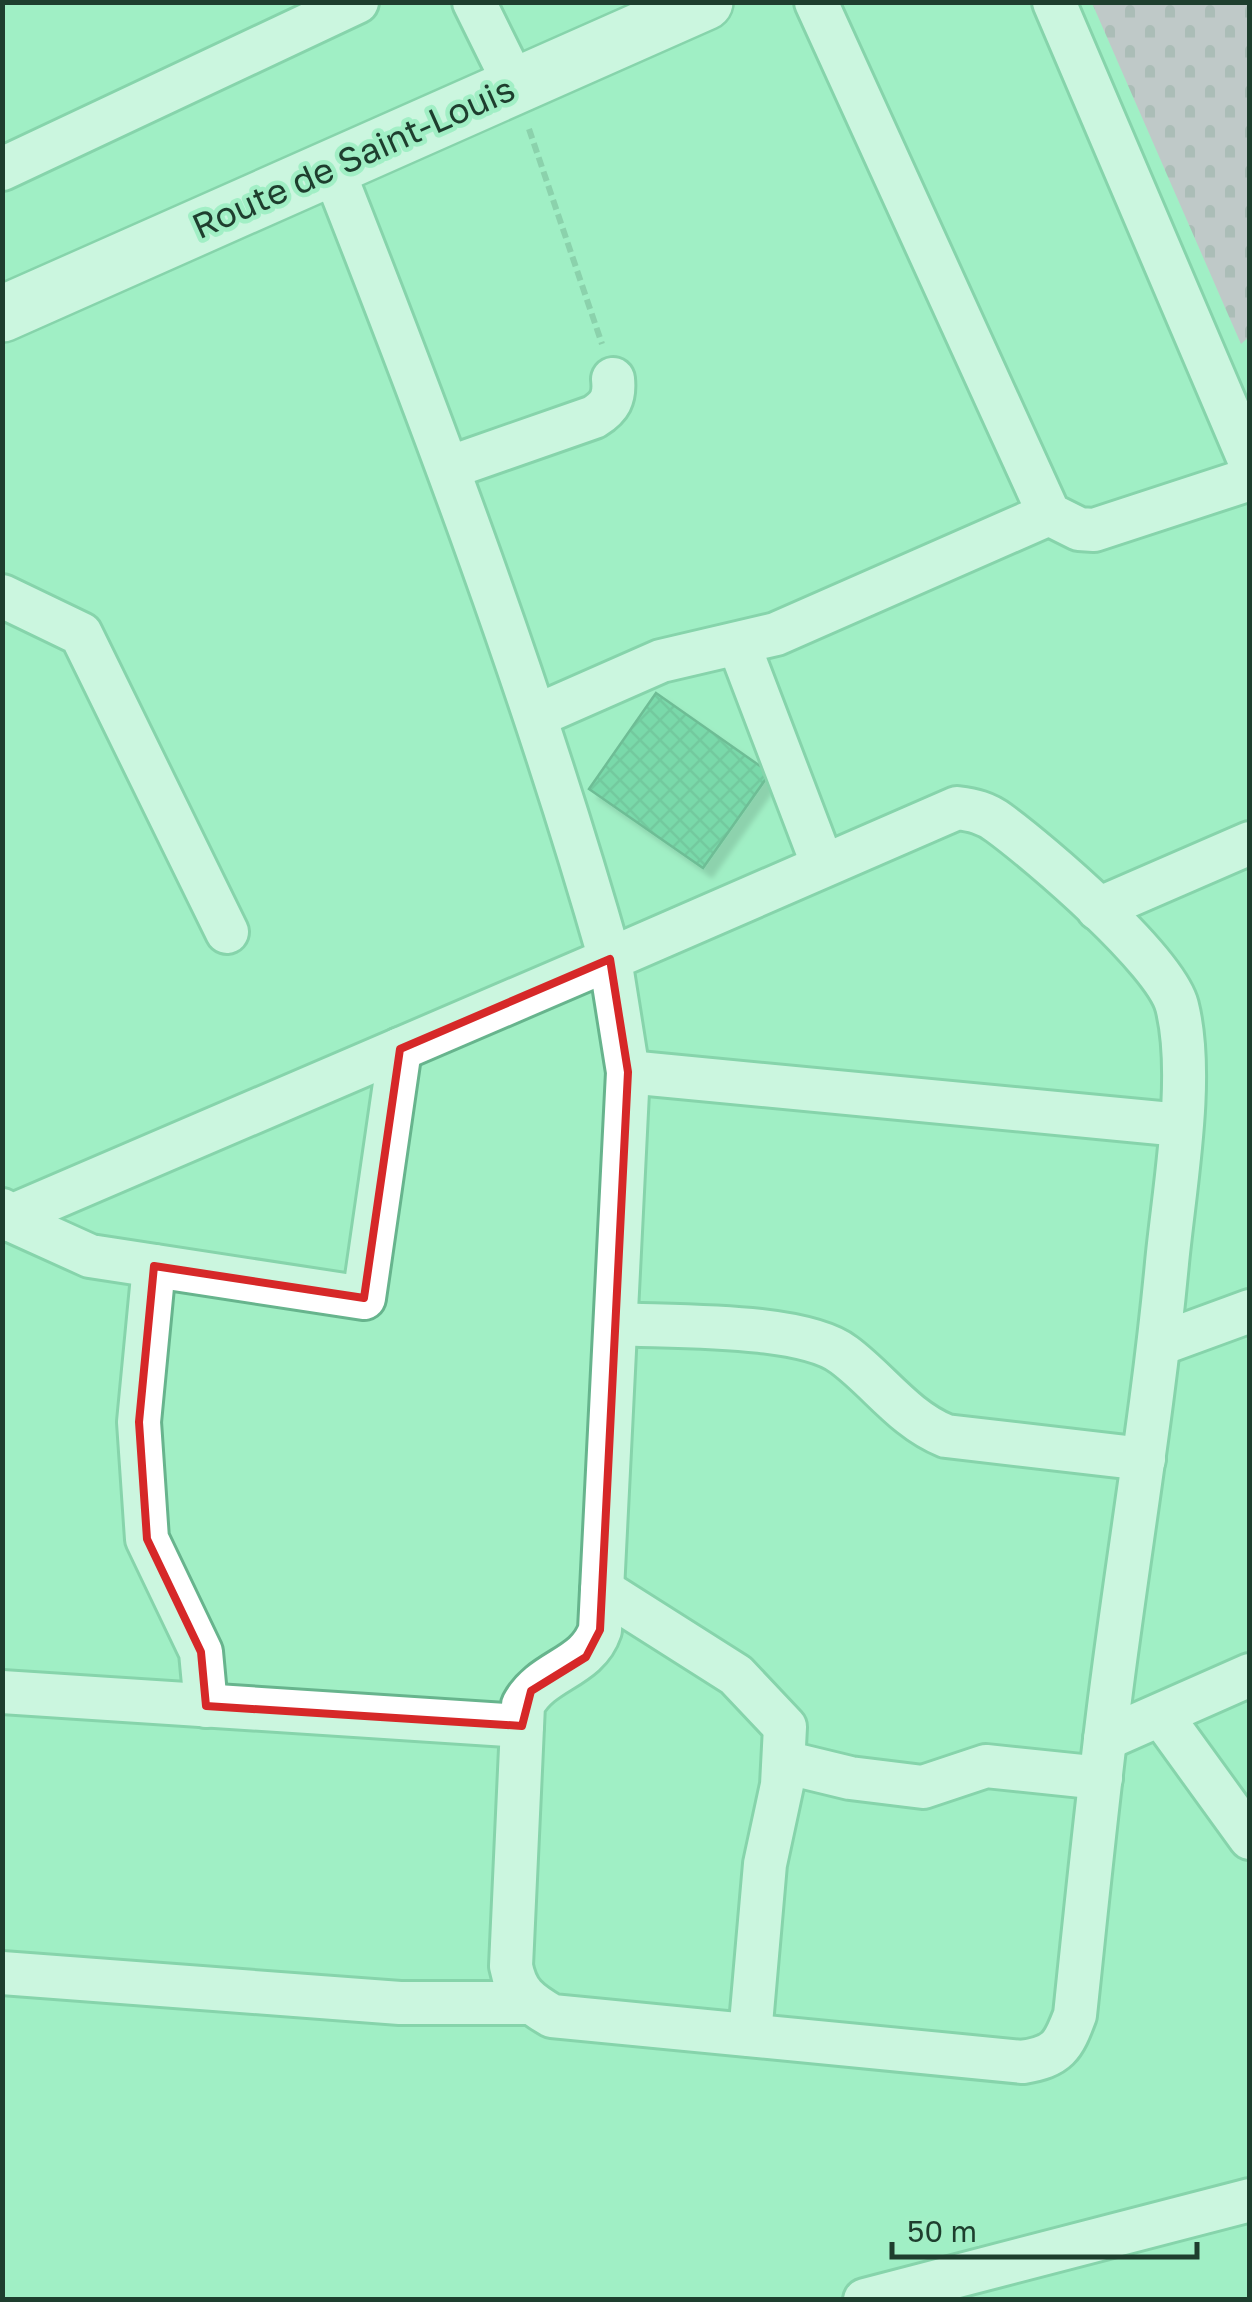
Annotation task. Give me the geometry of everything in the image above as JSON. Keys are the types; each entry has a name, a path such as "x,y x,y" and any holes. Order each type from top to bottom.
{"highway":[{"name":"Route de Saint-Louis","path":"2,314 705,2"}],"street":[{"path":"2,169 357,2"},
{"path":"474,2 514,85"},
{"path":"816,2 1048,514 1078,529 1094,530 1250,478"},
{"path":"1054,2 1250,462"},
{"path":"4,1216 610,959 926,818 957,808 977,811 998,822 1098,909 1161,976 1175,1000 1181,1026 1180,1126 1160,1344 1103,1758 1075,2015 1066,2039 1049,2057 1023,2062 552,2016 530,2003 516,1988 512,1966 523,1705 530,1691 546,1677 586,1657 595,1645 602,1590 628,1072 610,959 536,716 451,467 332,166"},
{"path":"451,467 594,417 608,408 615,393 614,379"},
{"path":"536,716 661,661 776,634 1048,514"},
{"path":"2,596 81,634 228,932"},
{"path":"739,645 822,863"},
{"path":"1098,909 1250,842"},
{"path":"4,1216 90,1256 364,1298 400,1049"},
{"path":"628,1072 1180,1126"},
{"path":"154,1266 140,1422 148,1538 200,1652 206,1706"},
{"path":"1160,1344 1250,1311"},
{"path":"616,1324 801,1336 842,1354 924,1427 946,1436 1144,1458"},
{"path":"602,1590 736,1675 785,1727 784,1762 765,1864 750,2035"},
{"path":"784,1762 850,1778 923,1787 986,1766 1103,1758 1161,1715 1250,1676"},
{"path":"2,1692 522,1726"},
{"path":"1161,1715 1250,1838"},
{"path":"2,1973 400,2003 530,2003"},
{"path":"865,2300 1250,2200"}],"path":[{"path":"514,85 614,379"}],"highlighted area":[{"path":"610,959 628,1072 600,1630 586,1657 531,1691 522,1726 206,1706 201,1652 147,1539 139,1422 154,1266 364,1298 400,1049"}],"green space":[{"path":"1092,3 1249,3 1250,336 1241,344"}],"building":[{"path":"656,693 770,773 703,868 589,789"}]}
